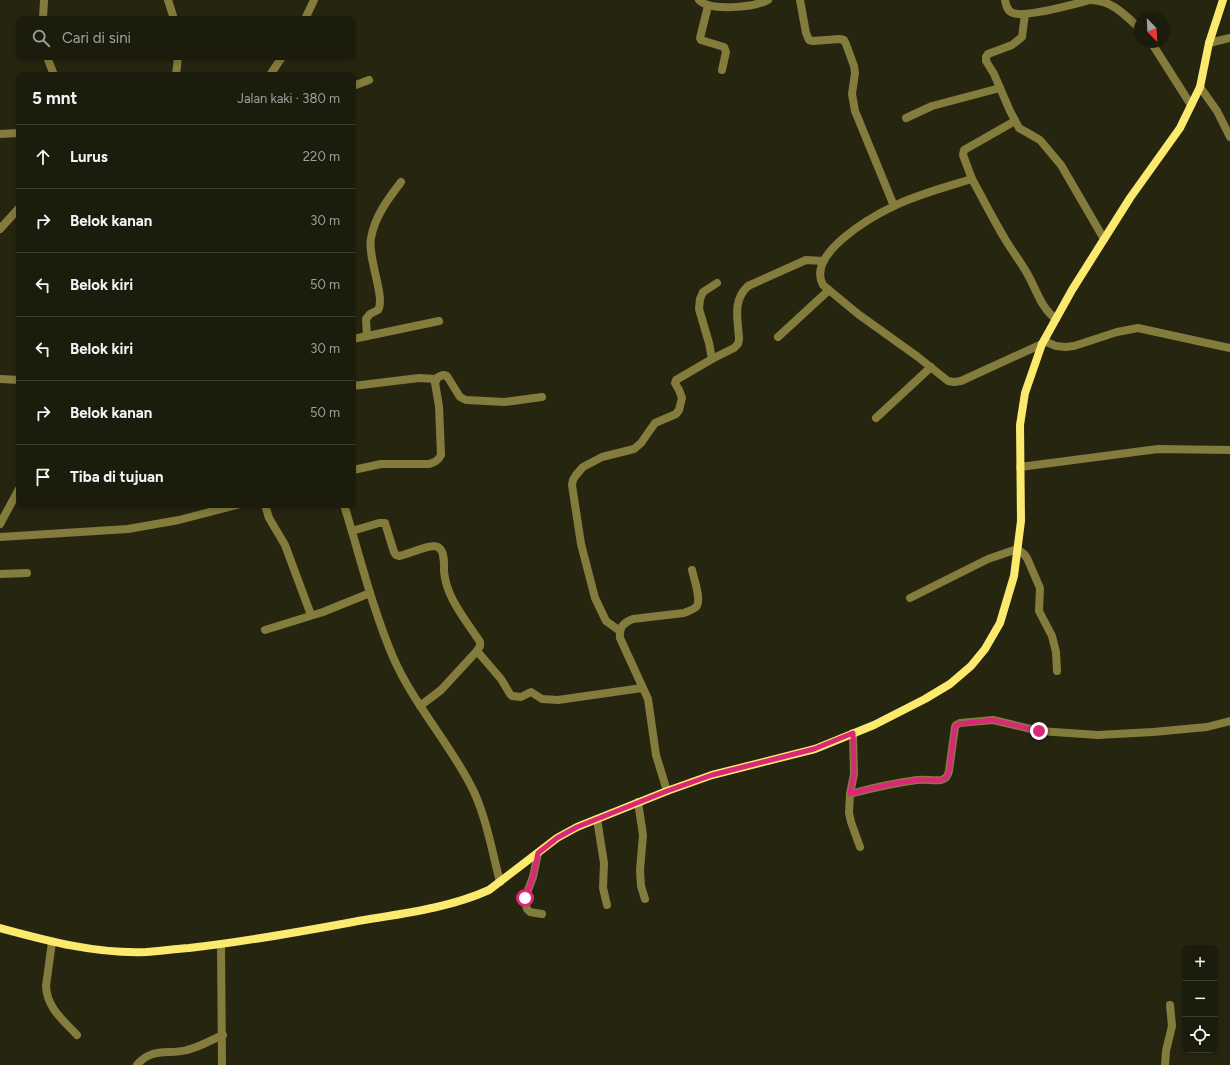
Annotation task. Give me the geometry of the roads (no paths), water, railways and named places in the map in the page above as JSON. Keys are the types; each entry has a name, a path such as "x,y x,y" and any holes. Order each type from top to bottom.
{"street":[{"path":"43,16 45,0"},
{"path":"168,0 173,16"},
{"path":"307,16 314,0"},
{"path":"699,0 708,6 737,8 768,0"},
{"path":"800,0 806,33 809,40 839,39 844,40 846,44 854,66 852,94 855,111 894,206"},
{"path":"1005,0 1008,9 1012,13 1025,14 1090,0 1101,1 1114,5 1134,22"},
{"path":"0,928 52,942 109,950 146,952 221,944 298,932 440,906 489,890 557,838 577,827 638,802 712,775 814,749 853,733 925,699 950,684 971,666 988,644 1000,624 1014,576 1021,522 1020,425 1025,393 1043,343 1072,290 1130,198 1180,128 1200,87 1209,43 1223,0"},
{"path":"708,6 700,38 701,40 724,47 726,52 722,70"},
{"path":"1025,14 1022,37 1012,45 991,52 986,57 986,61 1019,128 1040,140 1061,165 1104,239"},
{"path":"1209,43 1230,38"},
{"path":"1155,48 1191,105"},
{"path":"49,60 51,72"},
{"path":"176,72 178,60"},
{"path":"272,72 280,60"},
{"path":"356,85 369,80"},
{"path":"1200,87 1217,111 1230,137"},
{"path":"906,118 932,106 1000,88"},
{"path":"1015,121 964,150 963,155 972,179 1005,240 1028,274 1037,291 1042,305 1056,319"},
{"path":"0,134 16,133"},
{"path":"972,179 894,206 881,212 846,236 837,243 823,261 820,279 823,285 858,314 948,381 954,382 961,381 1043,343 1066,347 1074,346 1117,332 1138,328 1230,348"},
{"path":"367,336 366,319 370,314 378,310 381,302 371,259 370,239 376,220 384,205 401,182"},
{"path":"0,229 16,211"},
{"path":"620,632 606,621 596,598 581,544 572,485 573,480 583,467 602,457 634,449 641,443 655,423 676,414 679,410 682,398 675,383 676,380 734,348 738,344 738,300 742,292 748,286 806,260 823,261"},
{"path":"712,359 699,309 700,299 703,292 717,283"},
{"path":"778,337 828,290"},
{"path":"356,338 439,321"},
{"path":"876,418 930,367"},
{"path":"356,386 419,378 436,379 443,375 447,376 460,397 466,400 506,402 542,397"},
{"path":"0,379 16,380"},
{"path":"356,469 381,464 429,464 435,462 439,458 441,455 440,413 435,383 436,379"},
{"path":"1020,467 1158,449 1230,450"},
{"path":"0,524 16,495"},
{"path":"0,537 128,528 179,520 225,508"},
{"path":"266,508 269,518 285,545 312,616"},
{"path":"345,508 370,593 393,658 420,706 474,791 482,812 500,882"},
{"path":"352,531 379,523 385,524 396,555 404,555 434,546 438,548 443,557 446,587 480,642 480,646 477,651 440,690 420,706"},
{"path":"910,598 988,559 1017,549"},
{"path":"1017,549 1027,558 1040,588 1039,611 1052,636 1055,648 1057,671"},
{"path":"667,791 656,755 650,704 620,638 620,632 621,627 626,622 633,619 684,613 697,606 699,600 692,570"},
{"path":"0,574 26,573"},
{"path":"265,630 312,616 370,593"},
{"path":"477,651 501,679 512,696 521,697 531,692 542,699 558,700 642,688"},
{"path":"850,794 878,786 919,780 941,780 946,778 949,771 955,727 956,725 960,724 993,720 1039,731 1098,735 1207,727 1230,721"},
{"path":"853,733 854,774 850,794 849,813 860,847"},
{"path":"638,802 643,835 640,870 641,886 645,899"},
{"path":"597,819 604,863 604,888 607,904"},
{"path":"538,853 533,877 525,898 525,902 530,912 542,914"},
{"path":"52,942 46,993 54,1011 77,1034"},
{"path":"221,944 222,1065"},
{"path":"1165,1065 1166,1051 1172,1026 1170,1005"},
{"path":"137,1065 149,1054 187,1050 198,1047 222,1035"}]}
